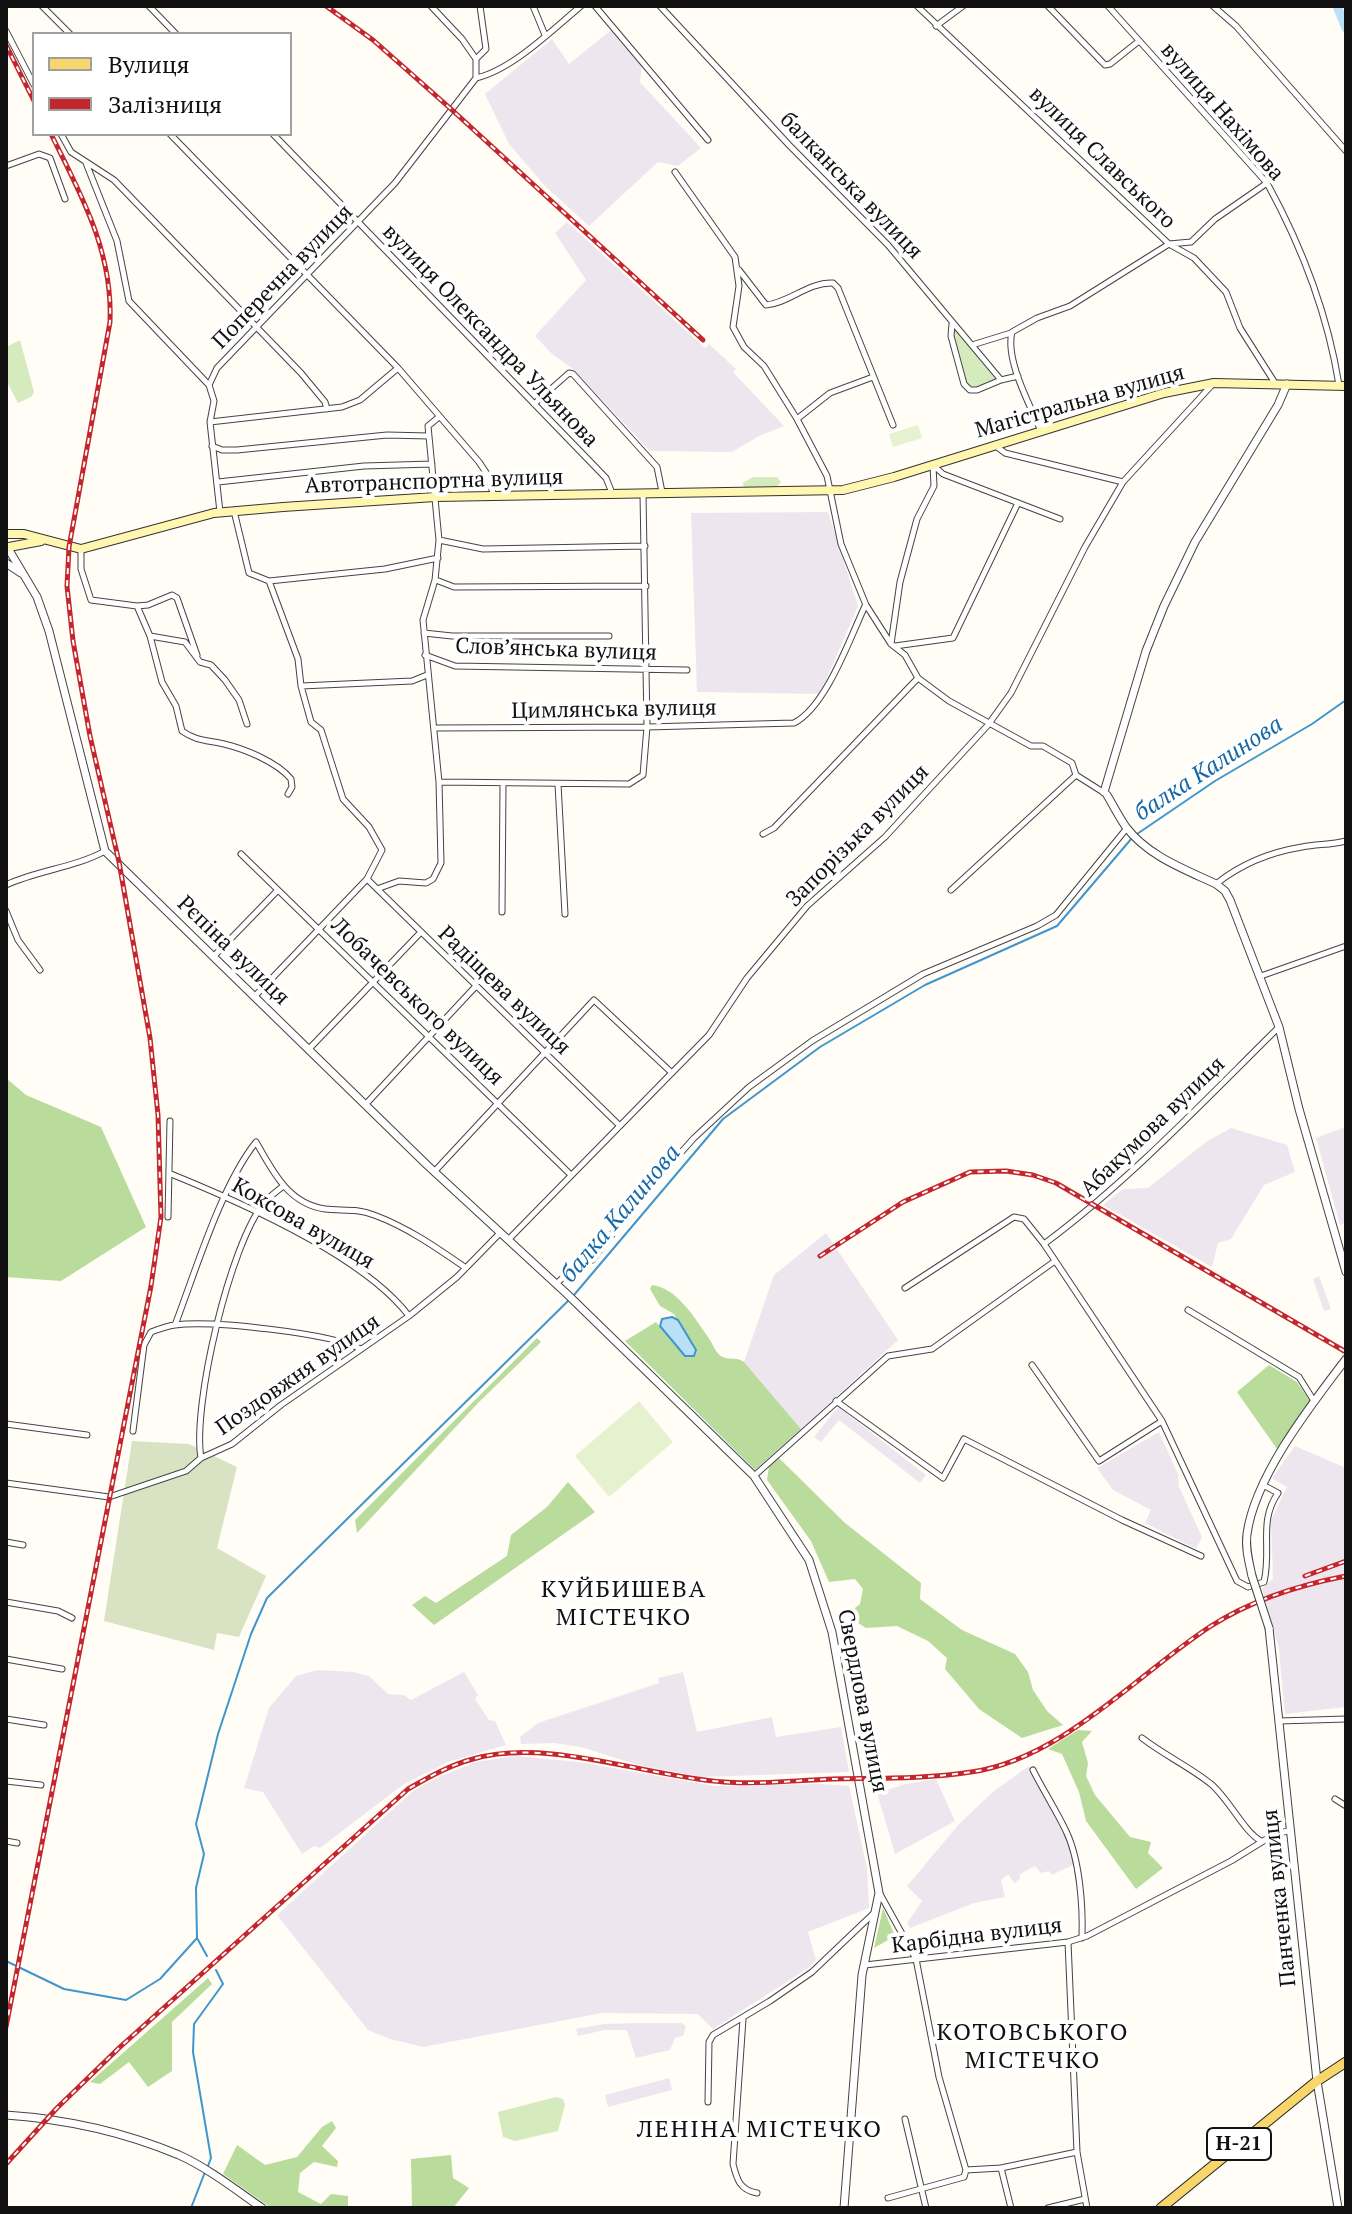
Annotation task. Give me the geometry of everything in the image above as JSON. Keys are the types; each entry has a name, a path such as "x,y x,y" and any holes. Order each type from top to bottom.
{"main road":[{"name":"Магістральна вулиця","path":"830,491 859,487 1164,393 1214,383 1343,386"},
{"name":"Автотранспортна вулиця","path":"6,534 24,534 81,549 234,510 435,497 830,491"},
{"path":"6,534 8,550 45,540"},
{"name":"Н-21","path":"1161,2208 1317,2081 1346,2062"}],"street":[{"path":"42,6 68,32"},
{"path":"149,6 174,32"},
{"path":"431,6 476,59 476,78 490,75 581,6"},
{"path":"476,59 486,49 480,6"},
{"path":"533,6 545,35"},
{"path":"595,6 708,140"},
{"name":"балканська вулиця","path":"660,6 789,145 888,245 1001,380"},
{"name":"вулиця Славського","path":"917,6 1169,244 1194,258 1226,292 1240,328 1275,383"},
{"path":"936,26 963,6"},
{"path":"1048,6 1105,65 1139,41"},
{"name":"вулиця Нахімова","path":"1108,6 1267,183 1285,215 1332,341 1343,386"},
{"path":"1213,6 1236,26 1346,151"},
{"path":"6,31 32,81"},
{"name":"Поперечна вулиця","path":"209,385 217,368 359,224 395,183 476,78"},
{"path":"62,136 71,152 114,180 301,373 325,402 327,409"},
{"path":"172,136 398,368 479,462 487,474 494,496"},
{"name":"вулиця Олександра Ульянова","path":"275,136 606,478 613,494"},
{"path":"6,166 39,154 50,158 65,199"},
{"path":"85,162 117,241 129,301 209,385 214,401 210,422 220,512"},
{"path":"675,172 735,257 739,270 766,305 825,283 833,283 838,288 893,425"},
{"path":"972,345 1012,332 1037,318 1070,306 1169,244 1191,242 1215,219 1267,183"},
{"path":"739,270 733,327 744,347 764,366 797,419 827,476 841,544 866,605 893,645 905,655 918,678 988,725 1031,746 1043,746 1072,763 1076,775 1106,793 1127,828 1152,853 1225,891 1279,1027 1298,1107 1346,1272"},
{"path":"952,322 951,336 964,384 970,390 1018,376"},
{"path":"1012,332 1010,341 1018,376 1041,431"},
{"path":"210,422 327,409 360,400 398,368"},
{"path":"534,404 569,373 573,374 657,467 662,493"},
{"path":"797,419 830,393 873,377"},
{"name":"Запорізька вулиця","path":"508,1240 709,1035 747,978 807,906 885,837 988,725 1011,693 1085,547 1123,482 1214,383"},
{"path":"1275,383 1280,397"},
{"path":"1106,793 1146,651 1164,606 1195,542 1272,415 1287,384"},
{"path":"377,889 399,881 426,883 437,873 441,863 439,782 423,620 435,580 439,540 428,426 439,417"},
{"path":"212,446 237,450 387,435 429,436"},
{"path":"995,446 1005,453 1123,482"},
{"path":"217,482 364,466 432,464"},
{"path":"932,465 943,474 1060,519"},
{"path":"893,645 903,569 917,519 934,486 932,465"},
{"path":"439,782 629,784 643,775 647,727 643,494"},
{"path":"893,645 953,638 1017,505"},
{"path":"234,510 249,573 269,581 385,569 438,558"},
{"path":"439,540 483,549 645,546"},
{"path":"81,549 81,569 91,600 137,606 172,595 177,598 200,662"},
{"path":"6,885 87,861 105,851 49,631 37,597 8,550"},
{"path":"6,563 26,578"},
{"path":"435,580 454,587 646,586"},
{"path":"254,997 367,879 382,850 369,827 343,799 321,730 311,722 301,686 298,659 269,581"},
{"name":"Цимлянська вулиця","path":"434,728 794,723 807,715 821,695 866,605"},
{"path":"137,606 150,636 162,682 176,706 182,731 195,741 229,745 278,768 291,779 292,787 288,794"},
{"path":"424,633 452,636 609,636"},
{"path":"150,636 185,642 200,662 211,665 239,700 247,724"},
{"name":"Слов’янська вулиця","path":"425,655 455,666 687,670"},
{"name":"Слов’янська вулиця","path":"301,686 412,681 427,675"},
{"path":"763,834 774,828 918,678"},
{"path":"951,890 1076,775"},
{"path":"502,912 503,784"},
{"path":"558,784 565,914"},
{"path":"556,1285 570,1271 592,1260 684,1150 749,1087 812,1041 923,974 1056,915 1127,828"},
{"path":"1216,884 1242,865 1267,856 1301,847 1346,841"},
{"name":"Рєпіна вулиця","path":"105,851 434,1172 567,1294"},
{"name":"Лобачевського вулиця","path":"241,854 571,1175"},
{"name":"Радіщева вулиця","path":"367,879 619,1125"},
{"path":"213,957 277,891"},
{"path":"6,911 18,940 40,970"},
{"path":"308,1050 421,932"},
{"path":"1261,976 1346,946"},
{"path":"365,1105 476,986"},
{"path":"434,1172 594,1000 672,1073"},
{"name":"Абакумова вулиця","path":"1044,1244 1125,1178 1279,1027"},
{"path":"168,1217 170,1121"},
{"path":"175,1325 226,1196 244,1157 256,1142 282,1187 294,1196 322,1209 354,1208 377,1216 431,1243 466,1268"},
{"name":"Коксова вулиця","path":"171,1174 258,1212 348,1264 398,1302 409,1316"},
{"path":"201,1458 201,1411 216,1324 242,1246 258,1212 264,1202 282,1187"},
{"path":"905,1288 1014,1217 1024,1219 1044,1244 1162,1421 1237,1581 1248,1587 1264,1582 1269,1562 1268,1507 1278,1493 1262,1484"},
{"name":"Поздовжня вулиця","path":"6,1483 109,1497 186,1471 201,1458 232,1444 281,1405 409,1316 466,1268 500,1233"},
{"path":"754,1476 888,1356 932,1349 1055,1261"},
{"name":"Свердлова вулиця","path":"567,1294 754,1476 809,1560 824,1601 879,1893 864,1965 844,2208"},
{"path":"1188,1310 1299,1377 1314,1401"},
{"path":"133,1431 144,1345 151,1332 175,1325 216,1324 294,1333 351,1344 361,1349"},
{"name":"Панченка вулиця","path":"1338,2208 1317,2081 1269,1628 1252,1576 1247,1554 1247,1533 1262,1484 1314,1401 1346,1359"},
{"path":"1032,1365 1099,1461 1162,1421"},
{"path":"836,1401 943,1478 964,1439 1122,1520 1201,1556"},
{"path":"6,1424 87,1435"},
{"path":"6,1542 23,1545"},
{"path":"6,1602 58,1611 72,1618"},
{"path":"6,1659 62,1669"},
{"path":"6,1719 44,1725"},
{"path":"1279,1721 1346,1719"},
{"path":"1142,1738 1213,1786 1253,1837 1262,1842"},
{"path":"1033,1770 1066,1832 1073,1852 1083,1911 1082,1938"},
{"path":"6,1781 41,1785"},
{"path":"1335,1799 1346,1806"},
{"name":"Карбідна вулиця","path":"864,1965 1082,1938 1181,1888 1262,1842 1291,1830"},
{"path":"6,1841 17,1843"},
{"path":"879,1893 916,1959 939,2077 966,2170 964,2177 888,2198"},
{"path":"708,2102 709,2042 713,2035 812,1972 876,1912"},
{"path":"1068,1942 1077,2152 1087,2208"},
{"path":"743,2018 733,2164 741,2187 757,2193"},
{"path":"6,2115 80,2123 180,2156 262,2208"},
{"path":"905,2119 926,2208"},
{"path":"966,2170 1001,2168 1077,2152"},
{"path":"1001,2168 1011,2208"},
{"path":"1048,2208 1085,2199"}],"shaded area":[{"path":"611,30 642,65 640,82 701,148 678,166 658,162 589,226 544,185 509,144 485,94 552,39 569,64"},
{"path":"567,222 705,348 709,344 736,369 733,372 784,426 732,452 650,451 573,369 552,354 535,336 586,280 555,233"},
{"path":"828,512 858,606 820,694 697,692 691,513"},
{"path":"1345,1127 1346,1223 1340,1225 1316,1138"},
{"path":"1231,1128 1287,1145 1295,1172 1264,1185 1231,1239 1218,1243 1212,1267 1103,1205 1123,1189 1148,1188 1206,1142"},
{"path":"826,1233 898,1340 801,1429 744,1362 774,1275"},
{"path":"1319,1276 1331,1309 1324,1311 1313,1279"},
{"path":"838,1407 926,1475 920,1483 839,1420 821,1442 814,1437"},
{"path":"1159,1432 1202,1537 1196,1549 1145,1523 1151,1510 1113,1490 1097,1468"},
{"path":"1295,1446 1346,1468 1346,1707 1285,1714 1279,1649 1262,1588 1273,1579 1271,1520 1287,1487 1272,1478"},
{"path":"317,1670 369,1676 388,1694 404,1695 411,1700 464,1672 478,1695 475,1699 489,1720 495,1721 506,1745 448,1762 404,1784 320,1848 314,1846 302,1854 263,1792 244,1788 269,1708 296,1676"},
{"path":"683,1672 697,1732 772,1717 776,1737 841,1727 849,1772 701,1777 638,1765 581,1747 554,1743 521,1744 520,1737 538,1723 659,1683 658,1678"},
{"path":"516,1756 579,1762 715,1786 849,1786 867,1868 869,1908 808,1932 816,1960 807,1969 713,2029 698,2014 602,2013 423,2047 368,2030 277,1915 412,1792 436,1778 476,1762"},
{"path":"1029,1766 1067,1841 1073,1865 1052,1875 1049,1871 1041,1873 1035,1866 1020,1874 1020,1879 1014,1883 1008,1874 1001,1880 1005,1897 974,1903 910,1928 907,1923 922,1901 907,1886 959,1824 994,1791"},
{"path":"936,1779 955,1821 895,1854 877,1793"},
{"path":"681,2023 686,2026 683,2036 675,2038 670,2050 636,2058 627,2030 604,2030 578,2036 576,2029 604,2024"},
{"path":"669,2078 672,2090 608,2107 605,2095"}],"green space":[{"path":"954,328 996,380 977,387 966,384"},
{"path":"20,340 34,392 31,397 18,403 6,380 6,347"},
{"path":"918,425 922,438 893,447 889,434"},
{"path":"753,477 777,477 781,482 776,488 744,488 743,483"},
{"path":"6,1078 26,1095 101,1127 146,1227 61,1281 6,1277"},
{"path":"652,1285 678,1298 699,1323 719,1355 744,1362 801,1429 755,1470 625,1341 656,1322 676,1347 696,1350 674,1314 660,1306 650,1289"},
{"path":"537,1338 541,1342 479,1402 357,1533 355,1520"},
{"path":"1269,1365 1297,1382 1310,1401 1277,1449 1237,1392"},
{"path":"639,1401 673,1442 609,1497 575,1456"},
{"path":"132,1441 189,1444 237,1467 217,1548 266,1576 239,1637 217,1633 214,1650 104,1621"},
{"path":"778,1457 845,1523 921,1583 920,1599 962,1630 1015,1654 1028,1672 1033,1690 1047,1711 1063,1725 1022,1738 979,1709 945,1669 947,1658 928,1641 897,1626 866,1628 846,1615 860,1604 863,1589 855,1579 829,1582 811,1541 767,1480 769,1466"},
{"path":"568,1482 595,1512 434,1625 412,1605 425,1596 436,1603 507,1556 511,1535 547,1507"},
{"path":"1078,1730 1092,1731 1082,1742 1088,1763 1086,1776 1095,1795 1130,1837 1151,1842 1148,1853 1163,1868 1136,1889 1086,1821 1079,1792 1062,1754 1048,1749"},
{"path":"883,1908 895,1936 874,1948"},
{"path":"208,1978 212,1984 172,2022 172,2071 148,2087 129,2062 100,2084 90,2082"},
{"path":"556,2097 563,2099 565,2105 558,2131 515,2141 503,2137 498,2112"},
{"path":"332,2121 336,2128 322,2146 338,2161 337,2167 314,2162 300,2173 298,2192 321,2204 331,2194 348,2196 348,2208 271,2208 223,2174 237,2145 265,2165 297,2157 322,2127"},
{"path":"451,2155 453,2178 469,2188 453,2208 412,2208 411,2159"}],"water":[{"path":"672,1317 678,1320 696,1350 694,1356 685,1356 660,1326 662,1319"}],"waterway":[{"path":"1337,6 1346,28"},
{"name":"балка Калинова","path":"1137,834 1215,781 1312,724 1346,700"},
{"name":"балка Калинова","path":"574,1295 723,1119 820,1047 925,985 1057,926 1132,838"},
{"name":"балка Калинова","path":"207,1956 197,1938 196,1888 204,1854 196,1824 218,1734 251,1634 267,1598 570,1299"},
{"path":"6,1961 64,1989 126,2000 160,1979 197,1938"},
{"name":"балка Калинова","path":"208,2166 211,2158 193,2052 194,2024 223,1984 216,1970"},
{"name":"балка Калинова","path":"191,2208 205,2172"}],"railway":[{"path":"326,6 373,40 451,109 703,340"},
{"path":"6,45 32,97"},
{"path":"6,2027 151,1286 161,1217 158,1115 150,1038 119,862 90,736 73,641 67,586 69,547 110,322 110,296 101,247 93,224 52,136"},
{"path":"820,1256 903,1202 970,1172 1006,1171 1033,1175 1056,1183 1346,1352"},
{"path":"1305,1576 1346,1561"},
{"path":"6,2164 57,2108 120,2047 408,1789 448,1768 502,1753 533,1753 565,1755 694,1779 737,1783 919,1777 971,1772 1004,1764 1067,1733 1211,1626 1243,1608 1311,1584 1346,1576"}],"district":[{"name":"КУЙБИШЕВА МІСТЕЧКО","path":"624,1604"},
{"name":"КОТОВСЬКОГО МІСТЕЧКО","path":"1033,2047"},
{"name":"ЛЕНІНА МІСТЕЧКО","path":"760,2130"}]}
